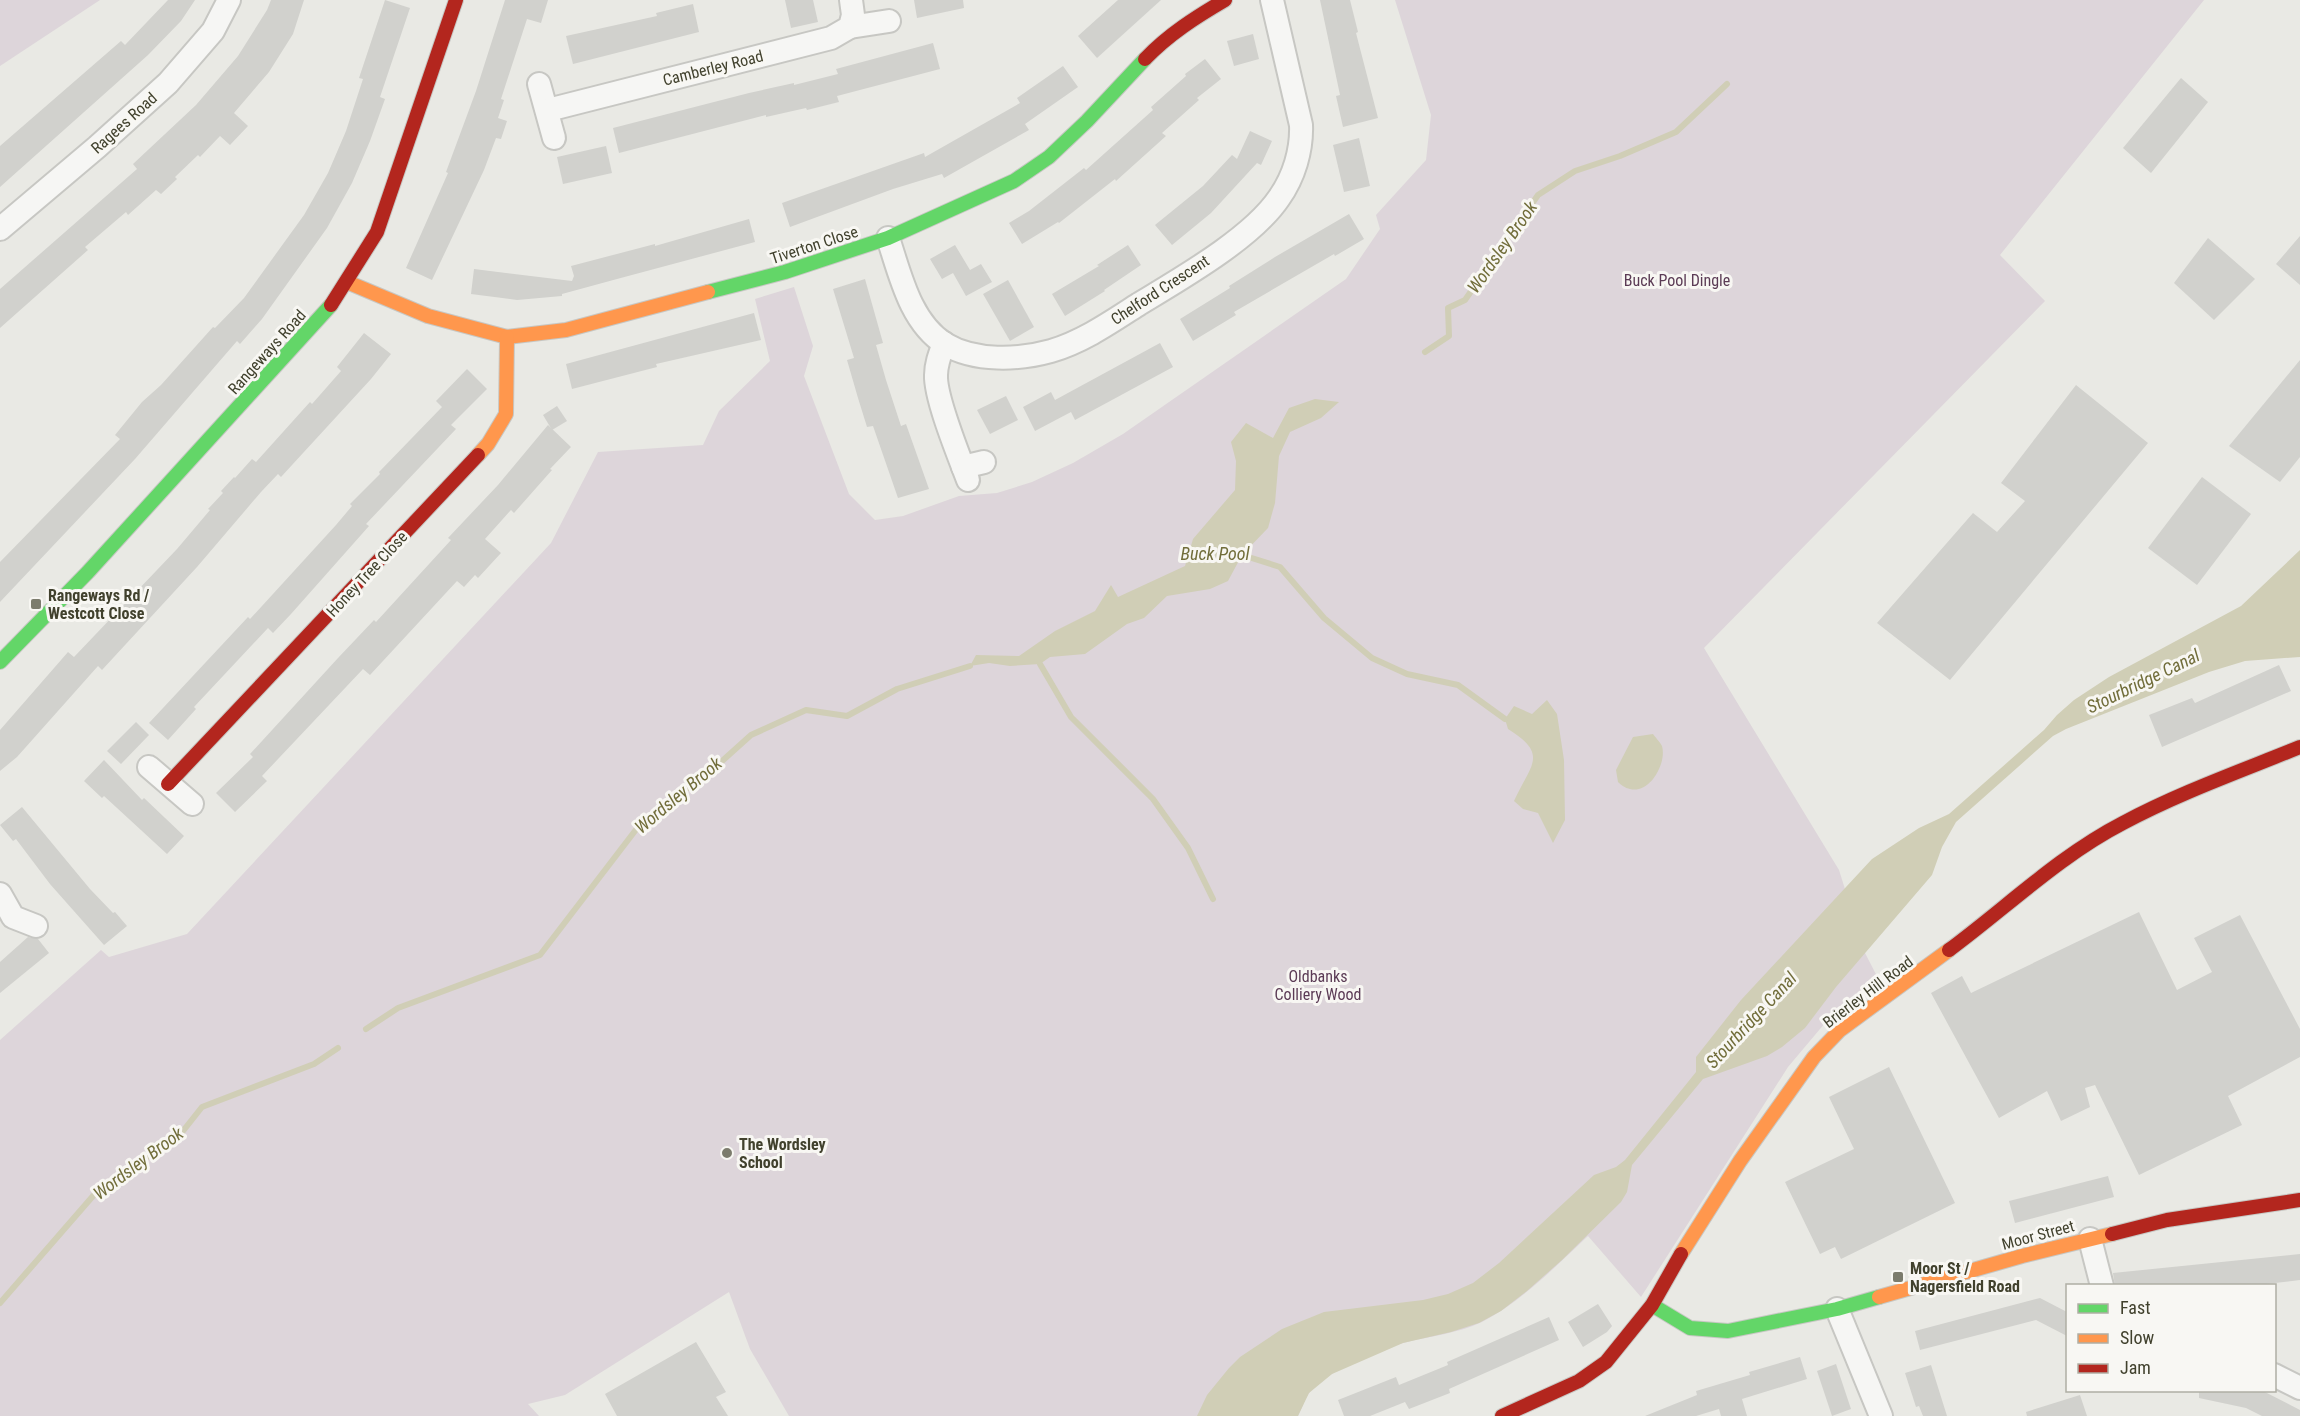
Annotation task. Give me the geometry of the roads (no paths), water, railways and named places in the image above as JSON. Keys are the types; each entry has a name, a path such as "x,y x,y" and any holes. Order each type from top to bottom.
{"street":[{"name":"Ragees Road","path":"0,230 168,83 213,31 229,0"},
{"name":"Rangeways Road","path":"0,662 96,563 329,309 377,232 456,0"},
{"path":"850,27 854,15 851,0"},
{"name":"Tiverton Close","path":"347,282 428,316 507,337 566,330 785,272 888,238 1014,181 1049,157 1114,94 1162,41 1186,23 1225,0"},
{"name":"Chelford Crescent","path":"888,238 905,291 927,328 944,343 975,354 1024,357 1053,350 1086,338 1164,289 1243,235 1262,219 1280,197 1295,166 1302,141 1301,125 1272,0"},
{"name":"Camberley Road","path":"548,110 831,38 850,27 889,21"},
{"path":"539,84 554,138"},
{"name":"Honey Tree Close","path":"168,784 489,444 506,414 507,337"},
{"path":"944,343 937,361 935,378 940,399 971,470"},
{"name":"Brierley Hill Road","path":"1502,1416 1579,1381 1606,1362 1652,1305 1740,1161 1794,1083 1814,1057 1840,1030 1983,925 2078,850 2113,828 2173,799 2300,747"},
{"path":"149,767 192,804"},
{"path":"0,894 6,922 36,926"},
{"name":"Moor Street","path":"1652,1305 1690,1328 1728,1331 1837,1309 2167,1220 2300,1200"},
{"path":"2090,1239 2101,1284"},
{"path":"1837,1309 1881,1416"},
{"path":"2276,1376 2300,1388"}],"water":[{"name":"Buck Pool","path":"1315,399 1339,402 1321,418 1290,432 1279,456 1275,503 1268,528 1242,555 1228,581 1210,589 1167,596 1144,618 1127,624 1085,654 1050,657 1040,664 1010,666 989,663 970,666 976,655 1019,656 1055,631 1095,611 1111,585 1118,597 1185,566 1193,539 1235,490 1236,461 1231,442 1246,423 1273,438 1289,408"},
{"name":"Stourbridge Canal","path":"2300,550 2300,657 2245,661 2209,672 2053,736 1956,822 1942,847 1932,875 1836,987 1805,1028 1767,1056 1703,1079 1632,1165 1627,1192 1621,1202 1527,1291 1501,1311 1479,1323 1403,1343 1332,1374 1309,1393 1298,1416 1197,1416 1207,1395 1229,1368 1240,1357 1282,1329 1324,1312 1423,1300 1448,1294 1473,1283 1499,1263 1594,1175 1616,1167 1625,1160 1696,1072 1696,1057 1741,1000 1872,859 1919,828 1949,814 2044,730 2074,700 2109,677 2241,606"},
{"path":"1547,700 1557,714 1564,760 1565,820 1553,843 1538,813 1523,809 1514,801 1530,769 1533,754 1521,738 1508,729 1505,719 1514,706 1532,714"},
{"path":"1653,734 1662,746 1663,753 1655,776 1644,787 1630,789 1625,787 1618,782 1616,770 1633,737"}],"waterway":[{"name":"Wordsley Brook","path":"1425,352 1449,336 1448,308 1465,300 1538,195 1575,171 1620,156 1676,132 1727,84"},
{"path":"1242,555 1280,567 1324,618 1372,658 1407,674 1458,685 1505,719"},
{"path":"1040,664 1071,717 1153,799 1188,848 1213,899"},
{"name":"Wordsley Brook","path":"366,1029 398,1008 540,955 638,827 721,762 751,735 806,710 847,716 897,689 970,666"},
{"name":"Wordsley Brook","path":"0,1303 93,1196 183,1131 202,1107 314,1064 338,1048"}],"place":[{"name":"Rangeways Rd / Westcott Close","path":"36,604"},
{"name":"The Wordsley School","path":"727,1153"},
{"name":"Moor St / Nagersfield Road","path":"1898,1277"}],"park label":[{"name":"Buck Pool Dingle","path":"1677,280"},
{"name":"Oldbanks Colliery Wood","path":"1318,985"}]}
